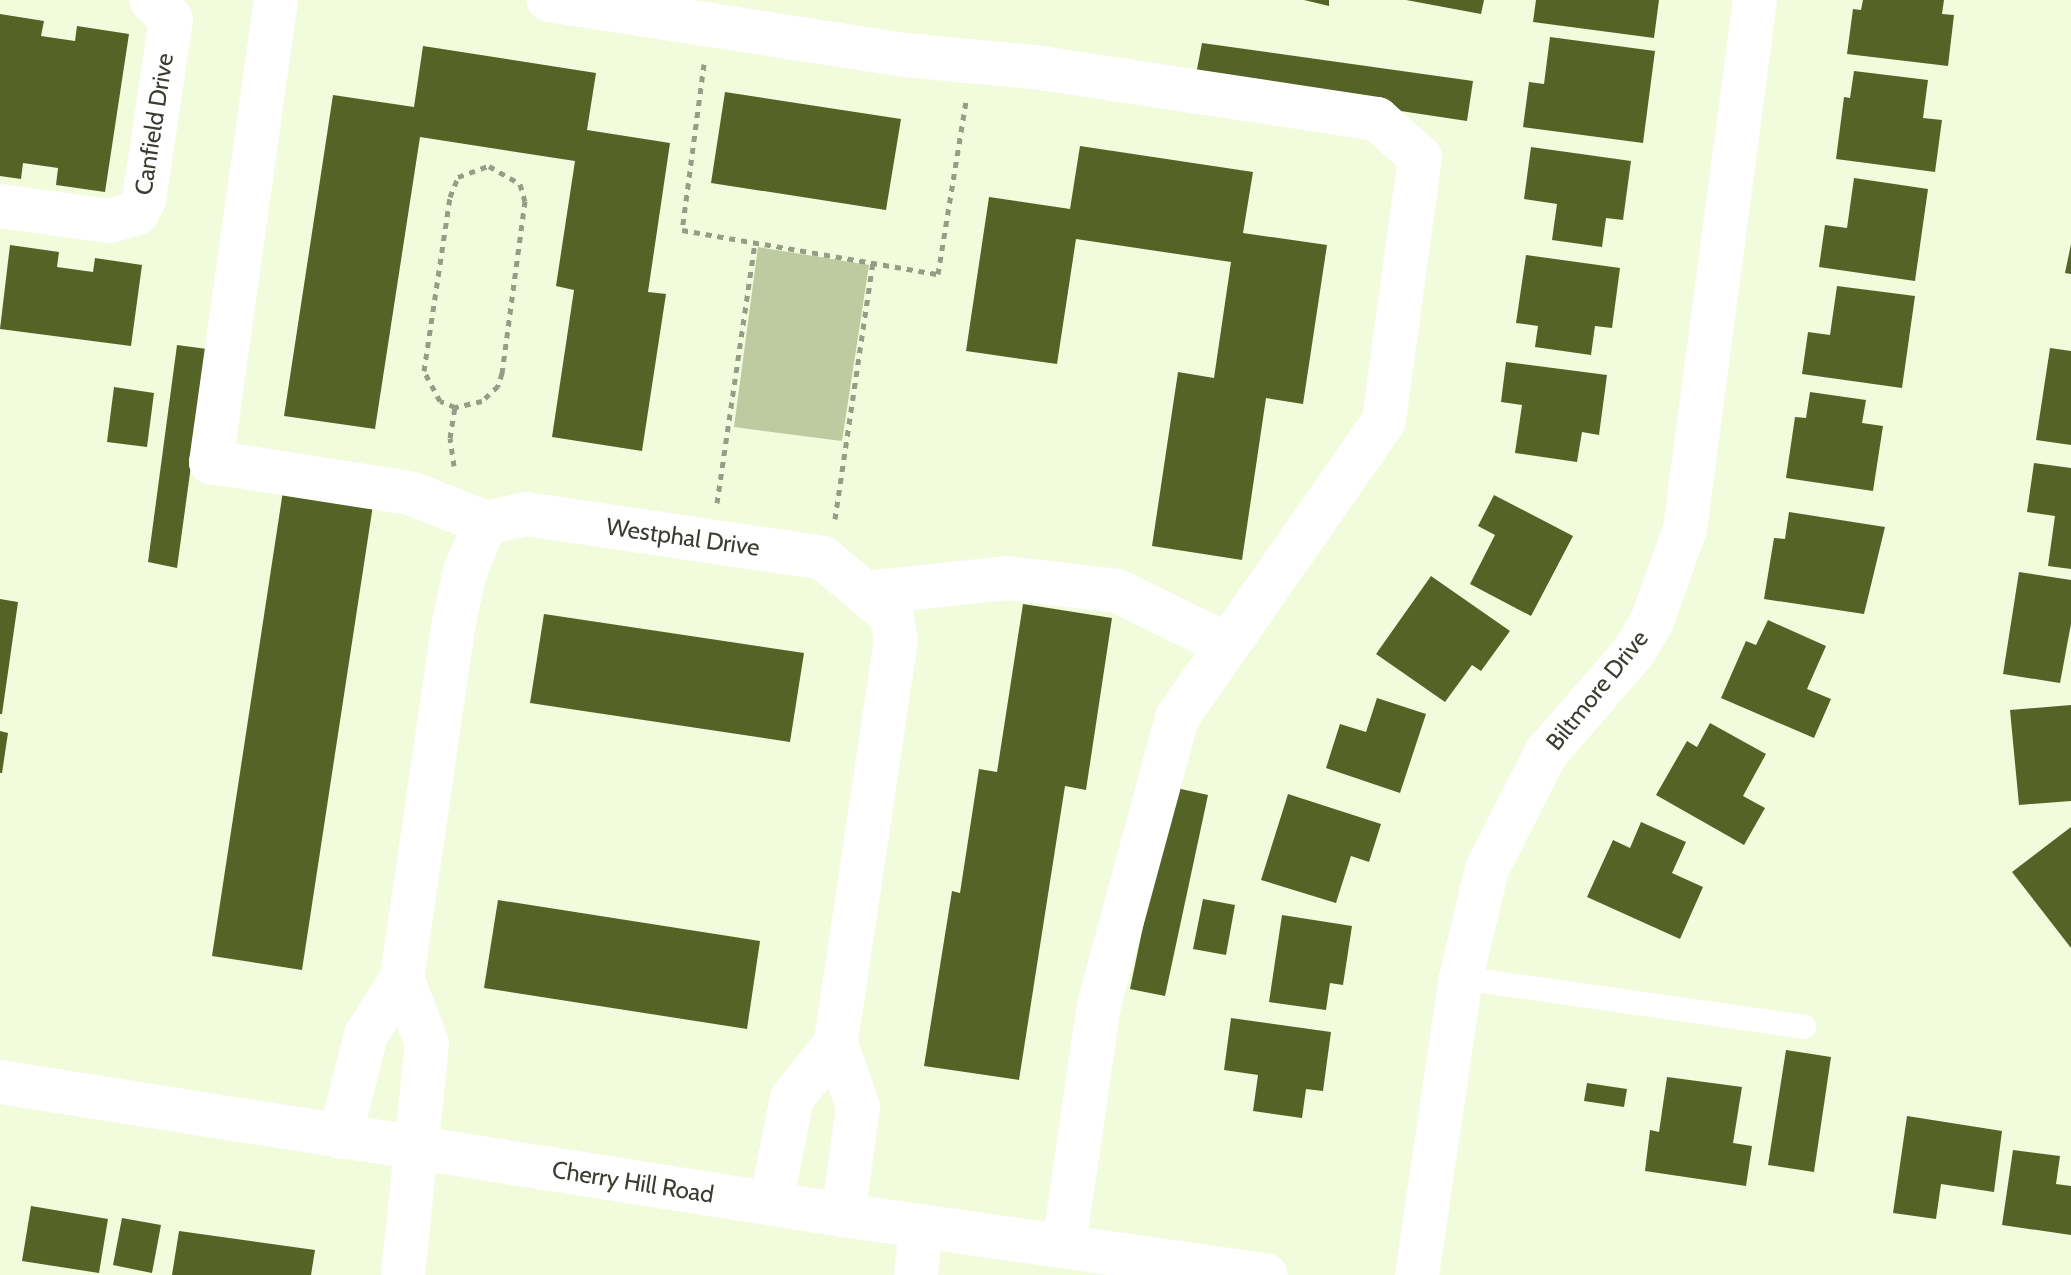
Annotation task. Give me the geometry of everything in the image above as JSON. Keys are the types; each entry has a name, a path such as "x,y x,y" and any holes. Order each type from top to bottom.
{"street":[{"name":"Canfield Drive","path":"0,206 109,221 137,213 144,200 171,19 151,0"},
{"path":"276,0 211,462 410,493 486,523 465,571 454,622 402,978 366,1035 340,1137"},
{"path":"549,0 906,55 1034,67 1377,119 1420,157 1384,421 1177,718 1099,1005 1064,1245"},
{"name":"Biltmore Drive","path":"1417,1275 1461,978 1487,869 1507,821 1546,753 1633,653 1673,570 1691,488 1755,0"},
{"name":"Westphal Drive","path":"486,523 526,514 823,558 892,616 896,640 836,1043 858,1107 843,1215"},
{"path":"865,593 1007,578 1117,591 1228,645"},
{"path":"402,978 427,1043 403,1275"},
{"path":"771,1203 792,1098 836,1043"},
{"name":"Cherry Hill Road","path":"0,1082 921,1227 1266,1275"},
{"path":"916,1275 921,1227"}],"lane":[{"path":"1461,978 1805,1027"}],"path":[{"path":"703,76 682,230 755,243 938,274 963,121"},
{"path":"489,166 520,184 525,201 502,373 498,386 482,401 455,407 440,401 427,385 424,371 450,197 458,177 489,166"},
{"path":"716,510 755,243"},
{"path":"834,528 873,263"},
{"path":"455,407 450,438 455,470"}],"green space":[{"path":"758,247 869,265 842,441 734,427"}],"building":[{"path":"1304,0 1329,0 1329,6"},
{"path":"1406,0 1484,0 1481,14"},
{"path":"1536,0 1659,0 1654,38 1533,22"},
{"path":"1863,0 1944,0 1942,14 1954,15 1948,66 1847,54 1853,9 1861,10"},
{"path":"0,14 44,21 41,36 75,41 77,26 129,34 105,192 56,185 58,168 23,163 21,179 0,176"},
{"path":"1550,37 1655,51 1643,143 1523,127 1529,82 1544,84"},
{"path":"1202,43 1473,81 1467,121 1195,80"},
{"path":"423,46 596,73 587,130 670,143 648,292 666,294 642,451 552,437 574,290 556,286 575,161 420,137 375,429 284,416 333,95 414,107"},
{"path":"1854,71 1928,80 1923,118 1942,120 1935,172 1836,159 1844,97 1850,98"},
{"path":"725,92 901,119 886,210 711,183"},
{"path":"1080,146 1253,172 1243,233 1327,245 1303,404 1266,398 1242,560 1152,546 1178,372 1214,378 1231,262 1076,239 1057,364 966,351 989,197 1070,209"},
{"path":"1531,147 1631,161 1623,220 1606,218 1602,247 1552,240 1557,204 1524,199"},
{"path":"1854,178 1928,189 1915,281 1819,267 1825,225 1847,228"},
{"path":"2071,244 2071,274 2065,273"},
{"path":"10,245 59,252 57,267 93,272 95,258 142,265 131,346 0,329"},
{"path":"1526,255 1620,268 1612,328 1595,326 1591,355 1535,347 1538,326 1516,323"},
{"path":"1837,286 1915,296 1902,388 1802,374 1808,332 1830,335"},
{"path":"177,345 207,349 177,568 148,562"},
{"path":"2050,348 2071,351 2071,445 2036,440"},
{"path":"1506,362 1607,375 1599,435 1582,432 1577,462 1515,453 1522,405 1501,402"},
{"path":"114,387 154,393 147,447 107,442"},
{"path":"1810,392 1866,400 1862,423 1883,426 1873,491 1786,478 1795,417 1806,418"},
{"path":"2034,463 2071,468 2071,569 2048,566 2055,516 2027,512"},
{"path":"283,491 373,505 302,970 212,956"},
{"path":"1494,495 1573,536 1531,616 1470,584 1495,535 1478,526"},
{"path":"1789,512 1885,527 1864,614 1764,599 1774,538 1785,539"},
{"path":"2019,572 2071,580 2071,624 2060,683 2003,674"},
{"path":"1431,576 1510,631 1481,671 1472,665 1445,702 1376,654"},
{"path":"0,599 18,602 2,714 0,714"},
{"path":"1023,604 1112,618 1086,790 1065,786 1019,1080 924,1066 952,891 960,893 979,769 997,772"},
{"path":"544,614 804,653 790,742 530,703"},
{"path":"1768,620 1826,646 1807,689 1831,699 1814,738 1721,698 1746,641 1756,645"},
{"path":"1377,698 1426,714 1400,793 1326,768 1340,724 1366,732"},
{"path":"2071,705 2071,801 2019,805 2010,710"},
{"path":"1710,723 1766,754 1743,796 1765,808 1744,845 1656,795 1687,741 1697,747"},
{"path":"0,731 8,733 2,773 0,773"},
{"path":"1172,787 1208,795 1165,996 1130,989"},
{"path":"1288,794 1381,824 1369,862 1351,856 1336,903 1261,880"},
{"path":"1641,822 1686,842 1672,873 1703,887 1680,939 1587,897 1613,840 1630,848"},
{"path":"2071,827 2071,948 2012,872"},
{"path":"1203,899 1235,905 1226,955 1193,949"},
{"path":"498,900 760,941 747,1029 484,988"},
{"path":"1282,915 1352,926 1343,985 1330,983 1326,1010 1269,1002"},
{"path":"1231,1018 1331,1032 1323,1091 1306,1089 1302,1118 1253,1111 1258,1075 1224,1070"},
{"path":"1786,1050 1831,1057 1814,1172 1768,1165"},
{"path":"1667,1077 1742,1087 1733,1143 1752,1146 1746,1186 1645,1171 1650,1130 1659,1132"},
{"path":"1587,1083 1627,1089 1624,1107 1584,1101"},
{"path":"1907,1116 2002,1131 1994,1192 1941,1184 1936,1219 1893,1213"},
{"path":"2013,1150 2060,1156 2056,1184 2071,1186 2071,1235 2002,1225"},
{"path":"31,1206 108,1219 99,1273 22,1261"},
{"path":"122,1218 161,1225 152,1273 113,1265"},
{"path":"179,1231 315,1250 311,1275 172,1275"}]}
